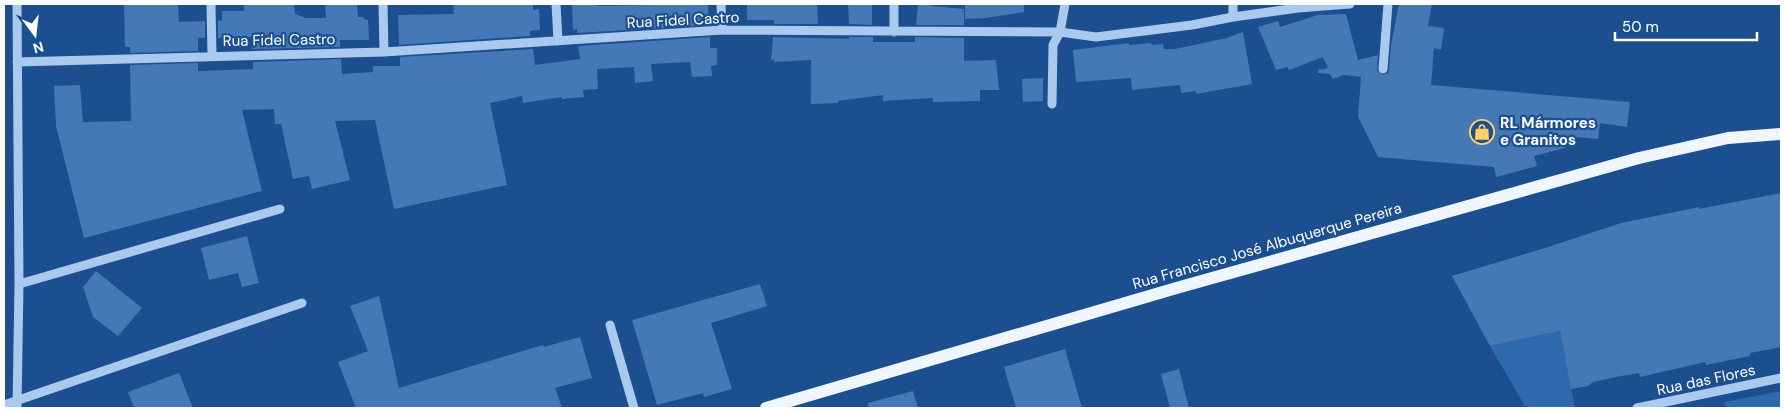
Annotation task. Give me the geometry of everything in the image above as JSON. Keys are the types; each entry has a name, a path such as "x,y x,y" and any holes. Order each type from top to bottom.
{"main road":[{"name":"Rua Francisco José Albuquerque Pereira","path":"766,408 1180,287 1638,158 1728,138 1781,134"}],"street":[{"path":"17,4 19,284 17,405"},
{"path":"211,4 212,56"},
{"path":"383,4 384,52"},
{"path":"556,4 558,41"},
{"path":"721,4 722,30"},
{"path":"894,4 894,32"},
{"path":"1052,104 1053,45 1060,32 1065,4"},
{"path":"1233,4 1233,17"},
{"name":"Rua Fidel Castro","path":"17,62 384,52 722,30 1060,32 1096,37 1192,25 1298,8 1350,4"},
{"path":"1383,69 1388,4"},
{"path":"19,284 280,209"},
{"path":"4,405 17,405 302,303"},
{"path":"610,326 634,408"},
{"name":"Rua das Flores","path":"1637,408 1781,378"}],"shaded area":[{"path":"1560,331 1575,408 1526,408 1490,346"},
{"path":"1781,391 1781,408 1726,408 1724,402"}],"building":[{"path":"124,4 178,4 179,22 205,21 205,38 198,38 198,51 130,53 130,47 125,47"},
{"path":"244,4 294,4 295,14 306,18 326,18 325,4 357,4 358,17 368,20 369,40 340,40 340,47 252,49 252,37 218,38 218,21 222,20 222,11 244,11"},
{"path":"453,4 533,4 533,10 539,9 540,30 530,31 530,36 399,45 398,15 454,14"},
{"path":"572,4 598,4 598,6 708,4 709,25 577,33 577,29 573,30"},
{"path":"747,4 817,4 818,24 774,24 774,20 747,20"},
{"path":"848,4 872,4 872,25 849,24"},
{"path":"918,4 932,4 932,6 964,9 964,25 916,25"},
{"path":"965,4 1024,4 1024,12 965,19"},
{"name":"RL Mármores e Granitos","path":"1399,4 1432,4 1428,26 1444,28 1441,50 1434,48 1431,85 1630,102 1627,127 1600,123 1598,139 1566,136 1565,148 1534,156 1537,166 1496,177 1494,167 1378,157 1358,117 1361,77 1344,75 1333,79 1330,74 1318,73 1318,70 1328,68 1323,57 1289,70 1288,67 1276,70 1258,27 1278,21 1280,27 1318,15 1346,14 1358,60 1378,55 1377,71 1383,75 1388,73 1389,69 1391,45"},
{"path":"1243,32 1252,84 1196,94 1196,91 1181,93 1180,85 1132,90 1131,78 1076,82 1073,50 1129,43 1129,45 1163,44 1164,49 1175,49 1227,38"},
{"path":"710,37 710,48 717,48 717,65 711,66 712,76 692,77 690,62 651,64 653,81 635,83 634,67 597,69 598,89 583,90 584,97 562,99 562,97 523,103 522,96 490,103 507,185 394,209 375,120 335,121 350,180 312,189 309,176 293,179 281,124 275,124 274,109 242,110 262,191 84,238 56,126 54,86 80,85 83,122 131,121 130,65 198,63 198,71 202,71 253,69 253,62 341,59 342,74 373,72 373,66 400,66 400,57 533,49 535,65 580,59 578,46"},
{"path":"773,37 849,39 849,37 873,37 873,42 915,42 915,37 964,38 964,61 996,60 999,90 980,90 980,101 933,102 933,98 883,101 883,95 838,101 838,103 811,104 811,60 774,62 774,59 771,60"},
{"path":"1043,78 1043,101 1023,102 1022,79"},
{"path":"1781,193 1781,347 1750,353 1750,356 1706,365 1705,362 1640,377 1639,373 1621,376 1571,389 1560,331 1490,346 1452,276 1621,223"},
{"path":"247,236 259,283 242,287 238,273 209,280 201,248"},
{"path":"96,271 142,308 118,336 93,317 83,287"},
{"path":"760,284 767,306 711,323 732,389 704,397 703,393 657,405 632,320"},
{"path":"379,296 399,388 543,345 544,347 580,337 592,378 555,388 562,408 356,408 338,362 368,351 350,306"},
{"path":"1065,349 1082,408 1016,408 1004,367"},
{"path":"1179,369 1189,408 1170,408 1161,374"},
{"path":"179,373 193,408 134,408 128,392"},
{"path":"913,391 918,408 868,408 868,403"}],"place":[{"name":"RL Mármores e Granitos","path":"1482,132"}]}
